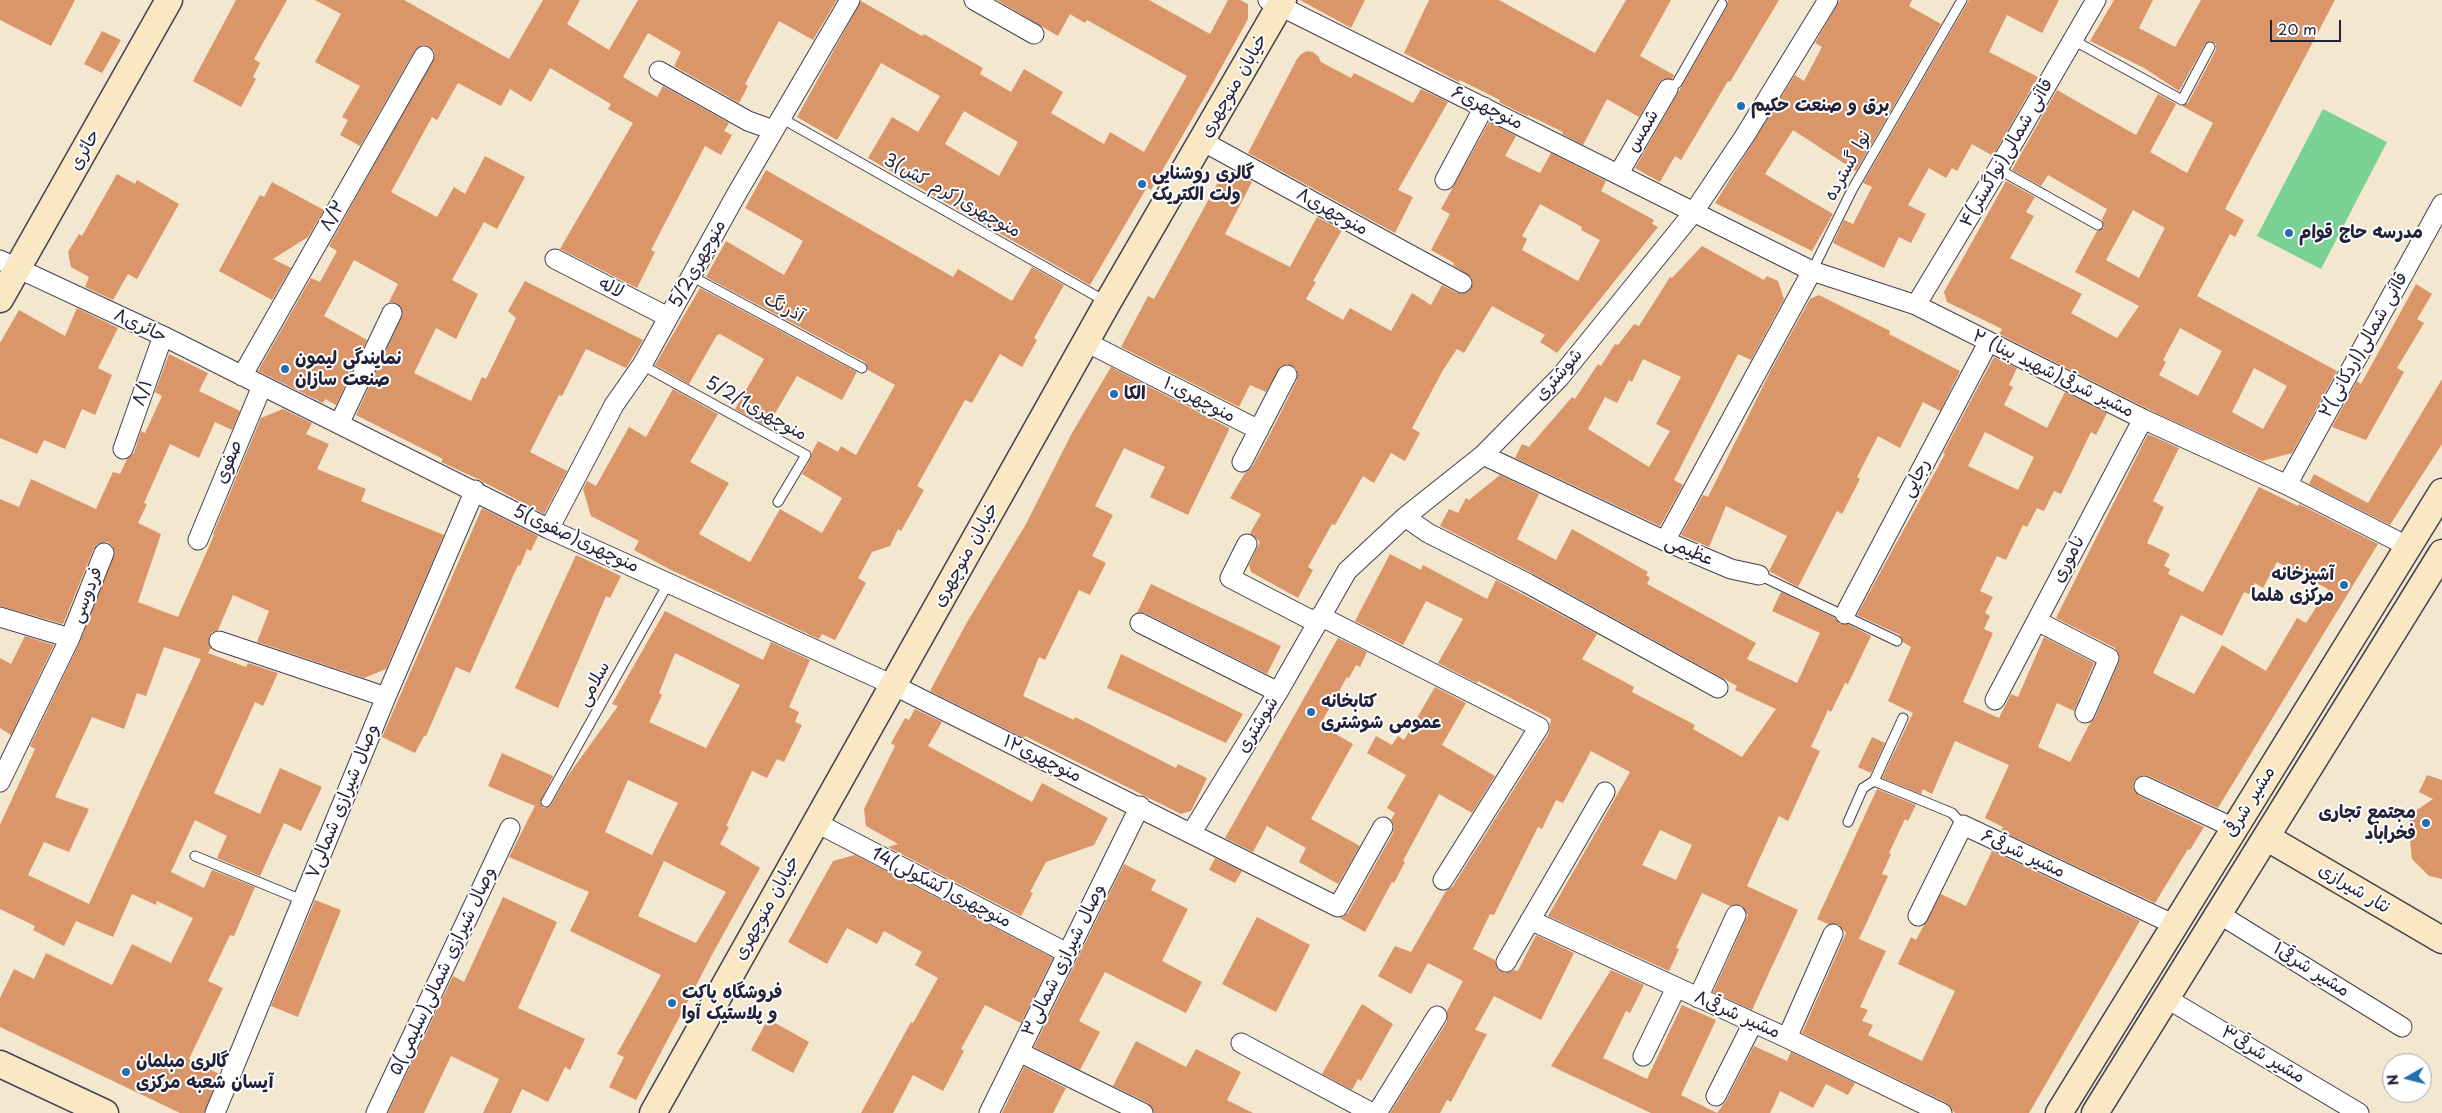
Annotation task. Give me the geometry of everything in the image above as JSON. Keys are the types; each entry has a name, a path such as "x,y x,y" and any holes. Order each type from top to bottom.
{"street":[{"name":"حائری","path":"0,299 9,265 170,0"},
{"name":"5/2منوچهری","path":"549,529 614,405 642,366 777,124 850,0"},
{"path":"974,0 1034,34"},
{"name":"شوشتری","path":"1192,832 1278,692 1347,571 1405,517 1483,455 1560,377 1692,213 1744,137 1828,0"},
{"name":"۴قاآنی شمالی(نواگستر)","path":"1916,305 2096,0"},
{"name":"منوچهری۶","path":"1277,2 1619,173 1692,213"},
{"name":"خیابان منوچهری","path":"654,1113 815,822 1108,302 1202,141 1277,2"},
{"name":"۸/۲","path":"242,376 424,56"},
{"path":"658,71 748,121 777,124"},
{"name":"شمس","path":"1619,173 1668,89"},
{"path":"1445,180 1484,106"},
{"name":"منوچهری۸","path":"1202,141 1462,283"},
{"name":"۲قاآنی شمالی(اردکانی)","path":"2287,486 2442,204"},
{"name":"۲ مشیر شرقی(شهید بینا)","path":"1692,213 1812,271 1916,305 2409,547"},
{"name":"لاله","path":"555,259 668,317"},
{"name":"حائری۸","path":"9,265 163,336 262,386"},
{"path":"1665,541 1812,271"},
{"path":"339,424 392,313"},
{"name":"۸/۱","path":"123,449 163,336"},
{"name":"منوچهری۱۰","path":"1086,342 1259,430"},
{"name":"رجایی","path":"1845,614 1988,342"},
{"path":"1242,462 1287,375"},
{"name":"5منوچهری(صفوی)","path":"262,386 475,490 549,529 893,685"},
{"name":"صفوی","path":"198,540 262,386"},
{"name":"ناموری","path":"1995,700 2143,418"},
{"name":"عظیمی","path":"1483,455 1665,541 1731,569 1759,575"},
{"name":"وصال شیرازی شمالی۷","path":"215,1113 386,697 475,490"},
{"name":"مشیر شرقی","path":"2059,1113 2442,492"},
{"path":"1405,517 1428,533 1527,583 1718,688"},
{"path":"1248,544 1230,578 1539,727 1443,880"},
{"name":"فردوسی","path":"0,782 70,638 104,553"},
{"name":"مشیر شرقی","path":"2095,1113 2442,553"},
{"path":"0,617 70,638"},
{"path":"2037,622 2109,658 2085,713"},
{"path":"1140,624 1278,692"},
{"path":"219,641 386,697"},
{"name":"منوچهری۱۲","path":"893,685 1140,806 1338,907 1383,827"},
{"path":"2144,786 2234,828"},
{"path":"1506,962 1605,792"},
{"name":"وصال شیرازی شمالی۳","path":"989,1113 1140,806"},
{"name":"14منوچهری(کشکولی)","path":"815,822 1067,954"},
{"name":"۶مشیر شرقی","path":"1918,916 1963,826 2175,925"},
{"name":"۵وصال شیرازی شمالی(سلیمی)","path":"376,1113 510,828"},
{"name":"نثار شیرازی","path":"2266,837 2442,940"},
{"name":"۱مشیر شرقی","path":"2219,914 2402,1027"},
{"path":"1698,998 1736,915"},
{"name":"مشیر شرقی۸","path":"1530,920 1787,1038 1942,1113"},
{"path":"1787,1038 1833,934"},
{"path":"1643,1056 1676,988"},
{"name":"۳مشیر شرقی","path":"2166,998 2359,1113"},
{"path":"1378,1113 1436,1016"},
{"path":"1716,1096 1753,1023"},
{"path":"1241,1043 1372,1113"},
{"path":"1019,1052 1143,1113"},
{"path":"0,1064 105,1113"}],"lane":[{"name":"نوا گسترده","path":"1812,271 1852,190 1962,0"},
{"path":"1668,89 1677,83 1722,4"},
{"path":"2073,40 2182,100 2210,47"},
{"name":"3منوچهری(کرم کش)","path":"777,124 1108,302"},
{"path":"1998,169 2098,225"},
{"name":"آذرنگ","path":"691,276 862,368"},
{"name":"5/2/1منوچهری","path":"642,366 806,455 778,502"},
{"name":"عظیمی","path":"1759,575 1845,614 1897,641"},
{"name":"سلامی","path":"546,802 669,582"},
{"path":"1848,822 1864,788 1874,781 1903,718"},
{"path":"1874,781 1952,813 1963,826"},
{"path":"195,856 302,900"}],"green space":[{"path":"2323,109 2387,142 2321,269 2257,236"}],"building":[{"path":"0,0 75,0 51,46 0,20"},
{"path":"236,0 287,0 254,59 260,63 253,77 256,79 241,107 193,81"},
{"path":"315,0 404,0 509,59 543,0 580,0 567,24 609,50 638,0 837,0 813,40 779,21 745,84 748,86 739,103 674,66 681,52 648,33 623,77 657,97 663,86 729,123 724,131 732,135 721,155 705,146 651,250 655,252 637,288 560,249 633,123 608,109 611,104 550,68 531,102 510,89 501,106 458,83 437,120 432,117 391,192 437,217 454,187 465,194 485,156 525,177 497,229 484,222 452,280 478,294 456,339 436,328 414,373 471,401 482,377 486,379 516,318 508,311 525,281 643,340 626,368 586,349 562,396 559,395 530,452 567,471 544,514 480,480 441,462 443,459 356,415 403,313 397,303 389,302 398,284 354,260 324,316 367,340 336,405 325,399 323,403 258,371 311,278 320,282 337,251 329,246 435,56 434,51 429,46 423,45 415,50 360,146 340,135 348,120 342,117 360,86 315,62 341,14"},
{"path":"997,0 1149,0 1210,34 1228,0 1240,0 1248,4 1248,19 1210,88 1151,190 1147,187 1090,285 868,158 892,117 918,132 940,96 881,63 837,140 797,117 861,1 983,68 980,74 1011,92 1024,69 1063,92 1051,113 1104,144 1110,132 1144,152 1187,76 1087,20 1085,23 1070,14 1058,36","holes":["964,111 1018,142 999,176 945,144"]},
{"path":"1300,0 1365,0 1351,28"},
{"path":"1429,0 1499,0 1595,53 1626,0 1671,0 1640,56 1674,75 1672,79 1663,79 1659,83 1639,117 1607,99 1583,145 1562,134 1563,132 1527,116 1499,102 1500,100 1460,80 1459,82 1404,53"},
{"path":"1728,0 1779,0 1681,160 1675,156 1660,182 1635,168 1727,7"},
{"path":"1840,0 1912,0 1909,6 1941,24 1856,171 1793,130 1765,174 1833,214 1812,251 1715,203 1795,75 1804,81 1822,47 1815,43"},
{"path":"1969,0 2059,0 2042,33 2007,15 1989,52 2038,77 1993,156 1972,144 1957,171 1952,168 1946,178 1929,168 1908,205 1926,214 1911,243 1899,237 1884,268 1833,243 1844,220 1853,224 1872,187 1863,183"},
{"path":"2114,0 2153,0 2139,28 2175,47 2201,0 2335,0 2225,209 2244,220 2235,237 2230,234 2197,296 2337,371 2292,453 2262,461 2158,414 1999,334 2002,329 1947,302 1944,292 2006,181 2035,197 2026,212 2034,216 2010,258 2082,294 2071,313 2117,338 2139,306 2075,272 2097,231 2104,228 2102,219 2107,209 2048,175 2041,186 2012,170 2057,90 2136,135 2158,94 2176,104 2150,152 2187,173 2213,123 2182,106 2188,103 2216,50 2216,44 2210,41 2205,44 2179,91 2144,68 2090,41","holes":["2133,210 2165,228 2139,278 2106,260","2180,328 2222,351 2198,396 2159,375 2166,362 2163,360","2254,368 2287,386 2263,429 2232,412"]},
{"path":"102,31 121,40 102,73 84,64"},
{"path":"1307,51 1313,52 1321,62 1351,78 1354,73 1413,103 1421,89 1448,102 1398,190 1413,197 1395,233 1248,153 1297,59"},
{"path":"1489,122 1516,136 1505,156 1540,173 1551,153 1606,181 1601,191 1654,220 1652,224 1658,227 1557,353 1540,342 1545,335 1492,306 1464,353 1457,349 1443,370 1412,428 1420,433 1405,461 1391,453 1374,483 1363,476 1335,525 1332,524 1308,567 1313,570 1298,598 1251,572 1249,565 1260,542 1250,533 1261,514 1230,498 1245,473 1252,467 1269,436 1297,380 1296,369 1287,364 1281,366 1266,392 1250,385 1239,407 1121,347 1148,296 1154,299 1226,168 1252,182 1225,234 1290,267 1317,217 1342,230 1313,281 1316,282 1306,299 1343,320 1350,308 1391,331 1412,293 1431,305 1442,285 1457,293 1468,292 1473,283 1471,277 1453,265 1454,263 1431,250 1450,214 1441,209","holes":["1540,204 1582,227 1581,230 1600,240 1578,281 1522,250 1527,239 1522,236"]},
{"path":"766,170 953,277 958,269 1012,301 1032,267 1064,285 1034,338 1037,340 1022,367 1000,354 972,403 965,400 917,486 924,490 901,531 898,529 890,546 872,552 858,578 866,583 835,640 822,634 819,639 669,569 634,550 639,541 591,516 583,489 587,481 596,486 629,427 646,437 673,389 718,414 690,462 729,483 699,534 750,562 780,509 822,533 842,498 802,474 811,458 812,452 818,441 838,452 841,446 856,455 895,385 868,370 865,362 706,277 726,241 784,275 803,241 745,208"},
{"path":"117,174 135,184 137,180 179,204 137,279 128,274 113,300 85,287 89,277 71,267 68,252 79,234 82,236"},
{"path":"272,182 324,210 308,237 273,259 291,268 272,300 219,271 260,195 264,197"},
{"path":"1702,246 1764,280 1767,276 1778,281 1784,299 1751,360 1738,354 1674,480 1683,485 1660,526 1515,458 1522,444 1529,447 1572,397 1575,399 1598,364 1601,366 1615,344 1618,345 1634,324 1639,326 1670,277 1672,278","holes":["1643,359 1681,377 1656,424 1670,431 1649,467 1588,429 1605,397 1617,403 1629,380 1632,382"]},
{"path":"2416,284 2432,294 2417,319 2424,323 2397,368 2404,372 2366,440 2332,427 2357,381 2361,384"},
{"path":"700,288 857,372 842,400 797,376 773,417 771,416 765,426 735,409 764,359 720,334 717,335 689,384 655,365"},
{"path":"1819,295 1890,331 1889,334 1960,371 1940,411 1923,402 1900,448 1878,436 1857,477 1860,479 1842,514 1837,511 1798,587 1769,571 1787,536 1726,506 1709,547 1681,535 1703,495 1708,497 1771,370 1810,299"},
{"path":"77,308 118,328 98,368 112,375 95,415 82,409 65,449 44,440 37,454 0,438 0,343 19,310 65,336"},
{"path":"169,354 208,373 199,391 240,411 232,430 215,422 199,458 170,444 144,503 147,504 138,523 161,534 138,602 178,617 214,535 261,418 283,409 312,423 306,434 329,444 317,469 366,489 361,501 444,535 386,669 364,678 257,642 269,611 233,595 218,630 212,632 209,637 211,648 208,653 246,667 248,663 278,673 263,706 255,702 214,793 260,814 280,768 322,787 301,831 284,823 260,876 217,858 227,836 195,820 171,872 204,888 212,870 255,887 234,936 230,935 208,981 223,988 189,1059 219,1074 204,1113 180,1113 0,1027 0,998 14,969 34,979 46,953 112,985 132,944 171,963 193,918 157,901 156,905 132,894 113,937 76,921 64,946 33,930 35,926 0,909 0,825 35,749 30,746 80,642 115,552 108,542 97,544 94,548 63,624 0,606 0,499 19,507 31,479 96,509 113,472 120,474 127,459 134,453 141,431 145,433 162,396 155,392","holes":["164,647 201,659 89,904 28,875 44,842 69,852 89,809 55,797 92,717 124,729 137,693 146,696"]},
{"path":"1994,357 2017,368 2009,385 2013,387 2004,405 2047,428 2065,392 2107,413 2096,435 2091,432 2061,494 2054,491 2044,511 2037,508 2027,527 2023,525 2006,560 1997,556 1980,591 1993,597 1985,613 1990,616 1984,629 1993,633 1963,702 1999,718 2011,694 2018,697 2044,637 2094,663 2074,711 2057,703 2038,747 2070,762 2090,723 2095,718 2120,657 2115,648 2056,618 2148,434 2179,448 2153,501 2164,507 2147,543 2170,554 2164,566 2170,569 2168,574 2203,592 2259,487 2298,506 2299,504 2378,544 2218,808 2149,776 2143,775 2134,781 2133,787 2139,796 2204,827 2190,850 2188,849 2155,903 2001,831 2003,827 1985,818 2009,765 1955,741 1932,794 1923,789 1921,794 1882,778 1913,713 1888,701 1911,647 1903,642 1900,635 1857,615 1945,454 1943,453","holes":["1985,432 2034,457 2018,490 1968,466","2277,562 2328,589 2306,623 2297,618 2266,671 2222,645 2194,694 2153,673 2181,615 2222,636 2244,592 2249,594 2255,583 2263,588"]},
{"path":"1111,367 1229,428 1229,430 1188,515 1150,497 1165,467 1124,448 1095,506 1113,515 1092,556 1106,563 1090,595 1079,590 1045,660 1039,657 1023,696 1074,720 1075,717 1176,768 1178,764 1207,778 1191,811 1181,814 930,691 966,624 1026,524 1072,433"},
{"path":"2442,379 2442,444 2390,525 2309,484 2314,474 2368,503"},
{"path":"1500,475 1539,494 1517,539 1556,560 1572,529 1648,572 1646,575 1650,578 1647,584 1756,643 1747,659 1797,683 1820,633 1772,611 1781,592 1835,618 1840,624 1848,624 1871,636 1848,684 1845,683 1831,712 1828,710 1811,747 1820,751 1788,821 1779,816 1747,886 1798,910 1752,1010 1713,992 1748,915 1741,905 1730,906 1702,893 1676,948 1679,949 1669,971 1548,916 1630,772 1591,751 1563,803 1556,800 1542,829 1538,827 1494,915 1490,914 1473,949 1495,960 1497,968 1505,973 1514,970 1518,971 1536,935 1574,953 1541,1020 1494,996 1475,1030 1487,1034 1451,1102 1447,1100 1440,1113 1390,1113 1447,1022 1447,1011 1463,981 1428,963 1411,994 1378,976 1395,946 1411,952 1446,891 1453,886 1549,733 1551,719 1478,681 1477,683 1438,663 1463,619 1426,601 1403,645 1355,621 1390,554 1421,570 1423,565 1487,599 1496,580 1597,634 1582,659 1634,687 1632,692 1695,725 1693,729 1742,757 1776,709 1735,690 1737,686 1532,573 1440,526 1449,509 1458,513 1466,498 1469,500","holes":["1660,830 1692,845 1676,880 1642,865"]},
{"path":"482,508 538,536 531,551 527,549 520,566 518,565 470,673 456,667 426,736 424,736 415,753 382,737"},
{"path":"576,555 621,576 610,598 606,596 558,708 515,688"},
{"path":"1151,584 1281,646 1267,674 1145,613 1137,613"},
{"path":"665,611 763,660 771,642 810,660 789,707 799,712 795,722 802,725 784,762 777,759 767,778 752,771 726,826 729,827 720,844 760,868 636,1100 609,1087 624,1057 617,1054 661,975 570,931 589,892 509,857 535,806 488,786 502,753 553,776 540,802 543,808 550,807 567,777 618,706 612,704","holes":["675,653 740,685 706,748 649,722 662,695 659,693","628,780 678,803 652,855 662,860 605,832","664,861 726,892 696,943 638,916"]},
{"path":"25,636 54,645 11,735 0,728 0,658 11,664"},
{"path":"1338,638 1367,652 1360,667 1356,665 1349,678 1347,677 1320,725 1353,744 1311,819 1360,846 1338,884 1299,862 1306,848 1267,826 1253,852 1225,838"},
{"path":"1121,654 1243,714 1226,743 1107,688"},
{"path":"1435,687 1466,703 1442,745 1495,776 1472,813 1439,794 1403,861 1405,862 1394,883 1392,882 1365,932 1340,918 1348,913 1393,833 1394,826 1391,820 1395,813 1387,808 1406,775 1367,753 1376,736 1392,745 1398,736 1404,740"},
{"path":"915,709 942,722 928,746 1032,802 1042,783 1108,818 1094,845 1046,862 1030,892 1033,893 1021,916 888,847 898,844 866,826 864,809 895,746 891,743 905,718 909,720"},
{"path":"1872,737 1885,743 1871,773 1858,767"},
{"name":"مجتمع تجاری فخراباد","path":"2427,775 2442,780 2442,879 2429,876 2412,859 2409,832 2411,814 2433,799 2419,792"},
{"path":"1877,789 1916,805 1908,821 1905,819 1889,853 1891,854 1882,874 1888,876 1859,939 1886,951 1860,1007 1868,1010 1862,1021 1873,1025 1868,1035 1922,1061 1955,991 1898,964 1911,937 1916,940 1941,894 1966,906 1992,851 2140,921 2029,1113 1955,1113 1947,1103 1802,1033 1846,933 1838,924 1828,924 1817,919"},
{"path":"855,855 1053,958 1021,1023 985,1005 961,1049 964,1051 943,1091 913,1075 893,1113 861,1113 911,1022 913,1023 938,978 915,965 922,952 884,931 877,944 847,928 827,964 788,942 833,861"},
{"path":"1215,858 1242,871 1235,883 1209,870"},
{"path":"1124,864 1156,880 1151,890 1188,909 1162,961 1202,982 1186,1013 1105,972 1079,1021 1100,1032 1080,1070 1034,1047"},
{"path":"503,897 557,922 518,1008 585,1039 570,1070 565,1067 548,1102 522,1089 511,1113 483,1113 499,1079 451,1056 424,1113 388,1113 453,976 464,982"},
{"path":"315,900 341,910 298,1017 271,1006"},
{"path":"1257,917 1310,945 1276,1012 1222,984"},
{"path":"1611,970 1644,985 1630,1013 1626,1011 1603,1058 1647,1079 1682,1005 1716,1020 1681,1095 1717,1113 1651,1113 1551,1066"},
{"path":"1362,1004 1393,1024 1361,1081 1358,1079 1352,1090 1322,1074"},
{"path":"768,1019 809,1042 793,1073 751,1050"},
{"path":"1136,1041 1186,1067 1196,1049 1241,1072 1227,1100 1253,1113 1154,1113 1148,1103 1113,1086"},
{"path":"1754,1046 1787,1061 1791,1052 1855,1083 1848,1095 1826,1084 1813,1108 1780,1091 1770,1113 1717,1113 1726,1101"},
{"path":"1024,1067 1066,1088 1053,1113 1002,1113"}],"place":[{"name":"برق و صنعت حکیم","path":"1741,106"},
{"name":"گالری روشنایی ولت الکتریک","path":"1142,184"},
{"name":"مدرسه حاج قوام","path":"2289,233"},
{"name":"نمایندگی لیمون صنعت سازان","path":"285,369"},
{"name":"الکا","path":"1114,394"},
{"name":"آشپزخانه مرکزی هلما","path":"2344,585"},
{"name":"کتابخانه عمومی شوشتری","path":"1311,712"},
{"name":"مجتمع تجاری فخراباد","path":"2426,823"},
{"name":"فروشگاه پاکت و پلاستیک آوا","path":"672,1003"},
{"name":"گالری مبلمان آیسان شعبه مرکزی","path":"126,1072"}]}
